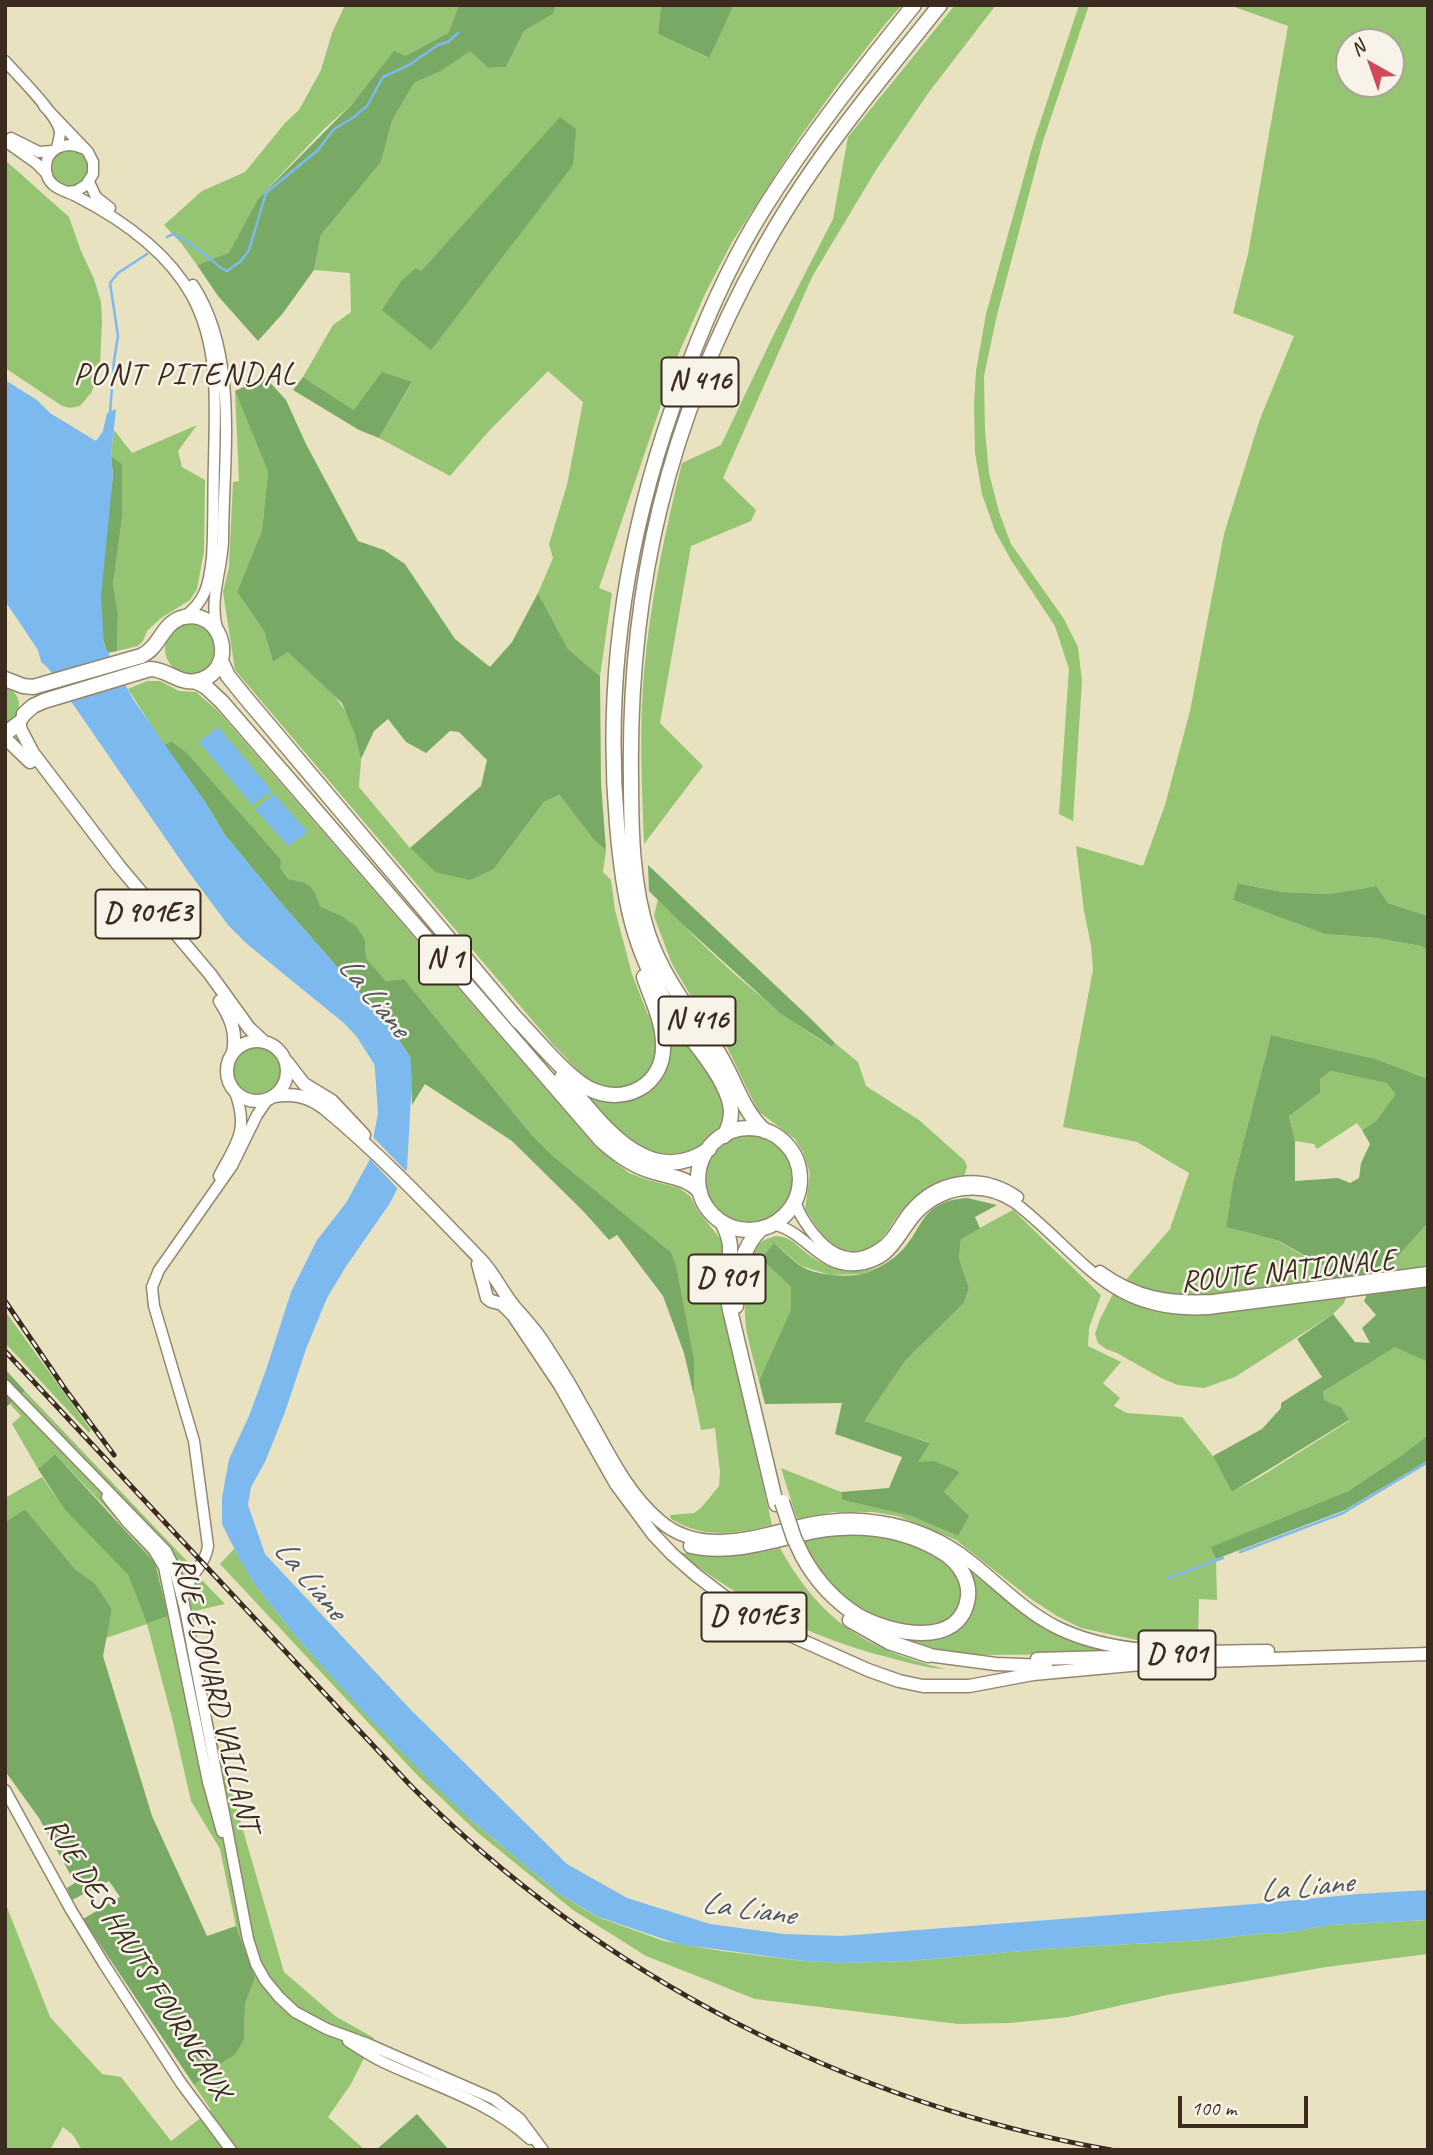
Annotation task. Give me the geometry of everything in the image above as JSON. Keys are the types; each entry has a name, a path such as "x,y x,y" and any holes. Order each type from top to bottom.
{"highway":[{"name":"N 416","path":"765,1131 748,1112 727,1065 665,972 650,937 641,904 627,884 619,864 610,805 608,724 613,636 625,561 640,493 664,415 701,323 753,226 794,162 840,97 915,5"},
{"name":"N 416","path":"724,1136 732,1116 728,1095 714,1068 675,1017 648,970 632,929 627,884 631,695 636,634 654,526 686,418 734,304 786,211 850,118 940,5"},
{"path":"5,736 33,706 145,670 158,669 182,681 195,681 211,674 221,661 223,646 217,631 203,619 184,617 169,625 151,650 141,656 40,686 28,688 10,681"},
{"path":"159,640 159,660 169,674"},
{"name":"N 1","path":"221,661 238,688 600,1122 626,1146 649,1158 667,1162 688,1159 709,1149"},
{"path":"10,681 23,696 22,719"},
{"name":"N 1","path":"195,681 222,702 600,1139 638,1166 688,1181 700,1192"},
{"path":"515,1017 571,1076 590,1089 607,1095 623,1095 640,1089 652,1078 662,1058 662,1033 629,933 627,884"},
{"path":"744,1129 765,1131 781,1140 795,1157 800,1178 796,1199 787,1213 767,1226 741,1229 722,1222 707,1208 700,1192 699,1171 709,1149 724,1136 744,1129"},
{"name":"D 901","path":"722,1222 731,1244 727,1285 730,1310 785,1532 819,1590 848,1618 889,1642 928,1655"},
{"name":"D 901","path":"737,1339 740,1269 750,1243 767,1226"},
{"name":"D 901E3","path":"691,1546 708,1549 737,1548 838,1528 889,1531 929,1545 955,1562 966,1581 967,1603 954,1623 941,1630 921,1634 892,1630 845,1606 800,1558"}],"main road":[{"path":"5,61 91,157 94,166 89,182 80,190 66,192"},
{"path":"44,106 59,129 60,139 47,159 47,174"},
{"path":"5,135 36,151 42,152 68,144 82,148"},
{"path":"5,141 36,163 55,187 120,222 161,256 192,295 208,339 215,385 212,558 204,596 197,608 184,617"},
{"path":"89,182 98,199 143,230 177,264 204,303 218,339 223,372 225,442 222,557 213,611 217,631"},
{"name":"D 901E3","path":"22,719 27,744 60,790 130,881 210,974 249,1028 263,1041"},
{"name":"D 901E3","path":"5,736 22,752 117,876 219,1000 234,1029 233,1052"},
{"path":"172,1597 184,1574 206,1556 208,1541 194,1441 154,1306 152,1289 159,1270 232,1166 257,1115 286,1082 286,1061 278,1048 263,1041 246,1042 233,1052 228,1062 230,1084 242,1112 241,1128 236,1143 201,1209"},
{"name":"D 901E3","path":"286,1061 301,1082 335,1104 367,1142 482,1262 500,1292 551,1354 630,1487 658,1519 676,1532 694,1539 720,1541 750,1538 832,1521 867,1520 888,1523 916,1531 945,1544 1037,1615 1056,1627 1087,1640 1139,1648 1268,1651"},
{"path":"235,1092 252,1101 271,1098"},
{"name":"D 901E3","path":"271,1098 295,1095 312,1100 367,1142"},
{"name":"ROUTE NATIONALE","path":"796,1199 800,1214 821,1244 839,1255 860,1257 874,1253 884,1246 910,1211 931,1193 963,1182 990,1183 1024,1202 1094,1267 1110,1278 1139,1293 1171,1301 1213,1300 1428,1272"},
{"name":"ROUTE NATIONALE","path":"767,1226 790,1230 830,1261 846,1265 862,1264 880,1258 892,1249 914,1218 933,1201 962,1190 981,1189 1014,1202 1111,1288 1132,1299 1161,1308 1208,1309 1428,1281"},
{"path":"473,1254 486,1292 491,1285 500,1292"},
{"name":"D 901E3","path":"500,1292 506,1307 551,1371 609,1472 653,1534 677,1559 751,1616 859,1666 906,1683 930,1686 964,1686 1033,1674 1152,1663"},
{"name":"RUE ÉDOUARD VAILLANT","path":"5,1385 121,1503 165,1558 184,1574 185,1609 233,1866 248,1939 262,1975 289,2007 301,2016 382,2061 491,2110 514,2125 542,2150"},
{"name":"D 901E3","path":"633,1508 662,1532 691,1546"},
{"path":"165,1558 180,1566 184,1574"},
{"name":"RUE ÉDOUARD VAILLANT","path":"165,1558 208,1782 233,1866"},
{"name":"D 901","path":"959,1659 1016,1660 1428,1646"},
{"name":"D 901","path":"928,1655 1034,1666 1428,1654"},
{"name":"RUE DES HAUTS FOURNEAUX","path":"5,1790 104,1964 185,2089 231,2150"}],"green space":[{"path":"345,5 459,5 448,33 405,56 323,130 258,199 229,254 197,265 164,225 202,191 245,172 299,110 321,70 332,33"},
{"path":"459,5 556,5 553,14 524,31 506,67 488,68 470,51 441,71 414,83 392,121 381,162 321,235 314,270 283,313 258,341 218,296 197,265 229,253 258,199 353,103 394,51 405,56 448,33"},
{"path":"556,5 661,5 658,34 708,58 734,5 902,5 839,83 800,137 732,242 705,294 678,355 599,588 612,593 600,676 568,649 538,593 553,558 549,544 567,485 583,402 548,371 489,431 450,476 379,438 412,383 354,410 303,377 333,325 351,312 350,273 314,270 321,235 381,162 392,121 414,83 441,71 470,50 488,68 506,67 524,31 553,14","holes":["560,118 575,129 421,271"]},
{"path":"661,5 734,5 709,58 658,34"},
{"path":"955,5 996,5 929,92 876,170 812,277 723,478 756,510 751,521 691,546 660,723 703,766 644,844 641,737 644,673 659,567 682,463 721,445 833,219 848,137"},
{"path":"1079,5 1089,5 1043,141 997,315 984,376 989,473 999,512 1011,544 1064,619 1078,647 1082,681 1073,821 1059,814 1069,669 1055,626 995,531 982,494 975,453 974,405 976,371 986,314 1033,144"},
{"path":"1229,5 1428,5 1428,916 1388,903 1375,886 1331,894 1282,892 1239,883 1233,900 1325,934 1376,938 1421,946 1428,951 1428,1079 1376,1059 1271,1035 1233,1182 1226,1227 1278,1241 1323,1267 1355,1277 1344,1303 1333,1314 1235,1377 1204,1388 1178,1385 1161,1378 1106,1349 1098,1343 1095,1334 1112,1296 1170,1229 1189,1173 1137,1142 1063,1127 1093,970 1076,846 1143,866 1165,805 1190,711 1224,534 1260,419 1294,336 1233,313 1248,254 1288,26"},
{"path":"560,117 576,129 573,165 431,350 382,310 402,280 416,268 421,271"},
{"path":"70,150 83,155 88,168 83,181 70,186 57,181 52,168 57,155"},
{"path":"5,160 69,217 94,279 101,302 100,364 91,393 80,406 62,406 5,368"},
{"path":"382,372 412,382 379,438 359,430 293,390 303,377 354,410"},
{"path":"265,377 286,400 306,444 358,541 384,550 405,564 455,639 490,667 512,642 538,593 568,649 600,676 601,783 606,850 594,840 560,795 544,802 494,869 470,880 435,872 410,848 481,786 487,760 459,732 450,731 426,753 406,742 388,719 374,731 361,759 355,734 342,703 288,652 273,662 264,631 237,592 262,530 268,472 235,391"},
{"path":"235,391 268,472 262,530 237,592 264,631 273,662 288,652 336,698 346,711 358,742 361,759 359,787 410,848 435,872 494,869 544,802 561,795 594,840 606,850 603,872 611,880 615,910 632,974 648,1015 668,1015 710,1073 727,1108 725,1122 693,1153 673,1158 651,1155 616,1128 588,1097 579,1072 235,670 223,592 229,567 233,482 239,481"},
{"path":"197,425 178,451 182,467 205,480 204,551 197,589 190,600 161,618 147,631 138,646 117,651 118,614 113,584 122,518 122,464 111,456 114,430 132,453"},
{"path":"111,456 122,464 122,518 113,584 118,614 117,651 108,653 103,638 101,593 113,475"},
{"path":"180,625 200,625 214,639 214,659 200,673 180,673 166,659 166,639"},
{"path":"147,681 160,681 179,691 196,692 218,711 595,1146 629,1173 679,1188 690,1196 698,1211 723,1242 719,1287 724,1316 772,1525 720,1533 696,1530 671,1519 670,1515 694,1513 701,1508 719,1486 720,1472 715,1428 701,1430 694,1396 694,1358 676,1264 671,1252 553,1156 531,1134 404,979 386,981 366,958 365,940 340,915 320,906 310,886 288,879 186,752 171,741 164,745 128,689"},
{"path":"5,685 16,695 19,706 15,716 5,727"},
{"path":"171,741 186,752 281,860 280,867 288,879 310,886 320,906 357,927 365,940 366,958 386,981 404,979 531,1134 553,1156 671,1252 676,1264 694,1358 694,1396 684,1353 663,1296 617,1235 609,1240 512,1141 425,1084 412,1105 410,1057 394,1032 225,835 164,745"},
{"path":"648,865 810,1018 835,1043 832,1047 780,1013 681,923 649,891"},
{"path":"1238,883 1282,892 1330,894 1376,886 1388,903 1428,916 1428,951 1421,946 1376,938 1325,934 1233,900"},
{"path":"658,899 718,959 762,997 808,1032 832,1047 835,1043 858,1062 866,1086 919,1120 965,1161 967,1167 964,1177 937,1187 913,1201 872,1246 860,1251 847,1251 831,1244 805,1209 810,1174 803,1152 795,1139 758,1111 727,1047 695,1003 672,964 654,916"},
{"path":"1271,1035 1376,1059 1428,1079 1428,1223 1383,1273 1328,1279 1323,1266 1279,1241 1226,1227 1233,1182","holes":["1331,1071 1386,1083 1396,1094 1376,1121 1362,1130 1370,1144 1361,1163 1359,1178 1350,1183 1338,1178 1295,1181 1295,1141 1289,1116 1320,1093 1320,1079"]},
{"path":"257,1047 274,1054 281,1071 274,1088 257,1095 240,1088 233,1071 240,1054"},
{"path":"1331,1071 1386,1083 1397,1094 1376,1121 1362,1130 1357,1123 1317,1149 1314,1144 1295,1141 1289,1116 1320,1093 1320,1079"},
{"path":"749,1134 774,1142 786,1154 794,1179 786,1204 774,1216 749,1224 724,1216 712,1204 704,1179 712,1154 724,1142"},
{"path":"967,1198 997,1205 975,1217 980,1228 961,1239 959,1258 969,1288 964,1303 905,1361 864,1421 930,1443 918,1462 934,1461 960,1472 944,1492 969,1516 958,1536 911,1516 842,1500 841,1492 889,1488 902,1457 835,1434 842,1403 765,1404 759,1381 791,1309 791,1287 761,1259 774,1243 799,1265 812,1271 838,1276 866,1273 895,1257 905,1247 923,1219 939,1205"},
{"path":"1013,1210 1101,1295 1089,1328 1088,1346 1121,1362 1103,1383 1120,1398 1114,1406 1127,1413 1182,1417 1213,1456 1232,1492 1349,1421 1341,1407 1324,1400 1322,1393 1396,1346 1428,1362 1428,1435 1348,1491 1212,1547 1216,1559 1217,1600 1199,1599 1198,1642 1141,1641 1081,1628 1031,1599 956,1540 897,1516 873,1512 833,1512 797,1519 781,1468 841,1492 842,1500 911,1516 958,1536 944,1492 960,1472 917,1462 929,1442 863,1422 905,1361 964,1303 969,1288 959,1258 961,1238"},
{"path":"1428,1223 1428,1266 1383,1273"},
{"path":"775,1236 791,1240 813,1258 839,1270 877,1268 863,1274 830,1275 801,1266 774,1243 762,1260 791,1287 791,1309 759,1381 747,1333 747,1273 754,1251 760,1243"},
{"path":"1428,1285 1428,1362 1395,1347 1323,1392 1324,1400 1341,1407 1349,1420 1232,1492 1213,1456 1262,1429 1281,1408 1281,1403 1322,1377 1297,1339 1333,1314 1355,1342 1370,1343 1362,1328 1376,1315 1364,1301 1368,1292"},
{"path":"5,1311 91,1430 89,1433 5,1343"},
{"path":"5,1369 25,1391 5,1408"},
{"path":"25,1391 225,1604 190,1612 217,1740 284,1972 335,2016 374,2038 351,2084 328,2117 365,2150 82,2150 73,2135 63,2127 50,2150 5,2150 5,1902 50,2017 102,2074 121,2077 171,2141 211,2110 194,2085 235,2055 244,2040 245,2004 255,1978 236,1926 220,1849 191,1801 147,1624 168,1616 156,1564 55,1454 38,1469 12,1424 21,1416 10,1404"},
{"path":"1428,1435 1428,1460 1345,1510 1216,1559 1211,1547 1348,1491"},
{"path":"55,1454 155,1563 168,1616 147,1624 128,1575 64,1509 38,1469"},
{"path":"42,1477 64,1509 128,1575 147,1624 106,1638 112,1609 95,1585 75,1569 25,1509 5,1522 5,1498"},
{"path":"25,1509 75,1569 95,1584 112,1609 103,1656 152,1816 207,1936 236,1926 255,1978 245,2004 244,2040 235,2055 194,2085 83,1919 120,1897 109,1881 72,1900 67,1888 75,1883 39,1818 5,1771 5,1522"},
{"path":"839,1535 892,1538 913,1545 949,1565 966,1565 1064,1635 1088,1646 1111,1651 1110,1654 970,1655 897,1639 894,1626 862,1610 839,1593 820,1570 803,1539"},
{"path":"780,1548 811,1594 848,1628 891,1652 945,1669 857,1649 802,1628 727,1587 677,1552 728,1555"},
{"path":"234,1549 256,1586 299,1640 398,1748 470,1819 557,1892 595,1916 664,1941 721,1951 844,1963 1204,1940 1278,1934 1329,1925 1428,1920 1428,1954 1326,1967 1167,1995 1068,2017 1011,2023 958,2024 755,1999 646,1956 573,1910 477,1832 418,1776 220,1564"},
{"path":"417,2114 449,2150 376,2150"}],"water":[{"name":"La Liane","path":"5,380 37,400 50,413 96,441 103,431 107,413 116,409 111,456 113,475 101,597 104,645 133,699 225,835 394,1032 410,1057 412,1078 407,1169 390,1203 327,1298 265,1462 251,1487 248,1505 265,1554 410,1709 567,1864 627,1898 710,1924 784,1934 841,1936 1428,1890 1428,1920 1329,1925 1278,1934 908,1961 804,1961 678,1944 596,1916 557,1892 470,1819 369,1718 299,1640 256,1586 222,1524 222,1498 229,1459 249,1416 291,1292 317,1240 346,1203 369,1161 378,1113 374,1064 345,1024 247,944 228,925 48,668 41,662 38,650 5,601"},
{"path":"218,727 272,791 252,805 199,742"},
{"path":"274,794 308,832 288,846 255,809"}],"pier":[{"path":"371,1135 407,1172 398,1189 367,1156"}],"waterway":[{"path":"167,237 173,234 182,239 227,271 240,262 249,250 266,193 318,150 334,129 367,106 383,77 409,65 458,33"},
{"path":"110,413 118,336 110,283 118,273 147,254"},
{"path":"1240,1552 1343,1513 1428,1462"},
{"path":"1168,1578 1223,1558"}],"railway":[{"path":"5,1301 114,1455"},
{"path":"5,1351 411,1786 485,1854 564,1916 647,1972 734,2022 824,2064 917,2100 1013,2129 1111,2150"}],"district":[{"name":"PONT PITENDAL","path":"185,376"}]}
